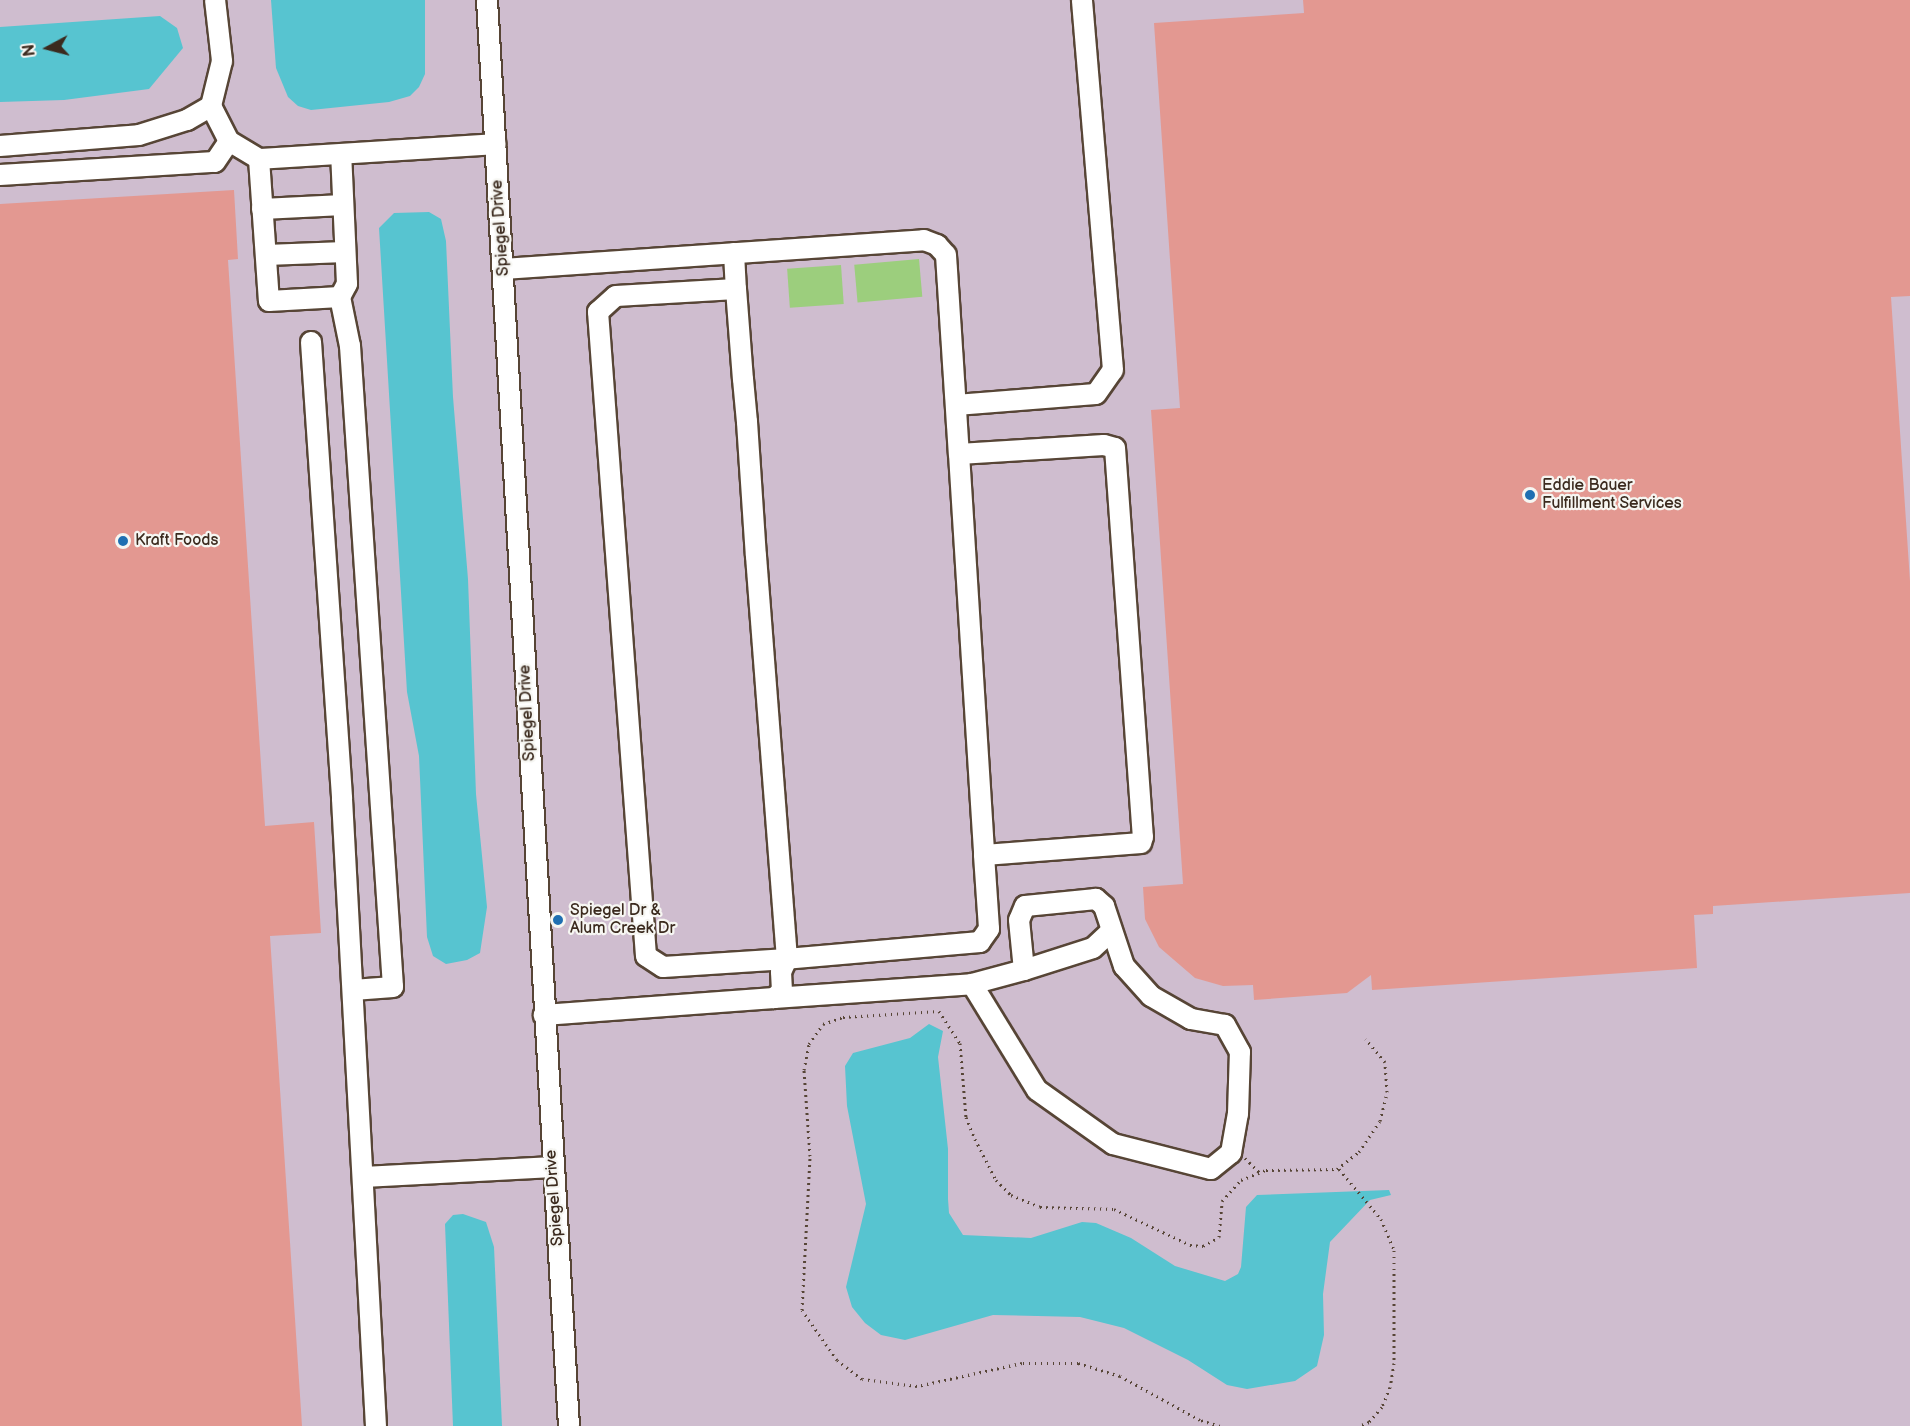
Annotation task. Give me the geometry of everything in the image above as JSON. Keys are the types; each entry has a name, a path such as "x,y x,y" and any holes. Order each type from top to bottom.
{"street":[{"path":"215,0 222,61 211,106 229,141 259,159 496,144"},
{"name":"Spiegel Drive","path":"487,0 569,1426"},
{"path":"956,405 1096,394 1113,370 1082,0"},
{"path":"0,146 139,135 187,120 211,106"},
{"path":"0,175 214,162 229,141"},
{"path":"341,154 345,252 341,313 348,324 393,987 353,990"},
{"path":"259,159 269,301 344,291"},
{"path":"262,209 343,205"},
{"path":"503,268 924,240 937,245 946,255 989,929 980,942 663,967 646,956 598,312 616,296 736,289"},
{"path":"266,255 345,252"},
{"path":"734,253 787,959 781,972 782,991 774,998"},
{"path":"311,342 353,990 376,1426"},
{"path":"959,454 1104,445 1115,448 1143,837 1140,843 984,855"},
{"path":"972,984 1038,1090 1113,1144 1211,1169 1231,1153 1238,1114 1240,1052 1225,1025 1191,1019 1151,996 1124,966 1110,932 1104,906 1096,899 1025,906 1019,920 1024,970"},
{"path":"544,1015 972,984 1093,948 1110,932"},
{"path":"364,1177 553,1167"}],"path":[{"path":"954,1030 939,1011 843,1017 823,1024 809,1044 804,1070 810,1156 802,1310 825,1347 862,1378 900,1386 937,1383 1032,1362 1101,1367 1200,1420 1220,1426"},
{"path":"1338,1168 1377,1214 1394,1250 1394,1364 1382,1407 1369,1422 1359,1426"}],"shaded area":[{"path":"0,0 487,0 569,1426 0,1426"},
{"path":"488,0 1910,0 1910,1426 488,1426"}],"green space":[{"path":"919,259 922,297 858,303 854,265"},
{"path":"841,265 844,304 790,308 787,269"}],"water":[{"path":"271,0 425,0 425,74 419,87 410,96 389,102 311,110 298,106 288,97 276,68"},
{"path":"160,16 177,28 183,48 149,89 64,100 0,102 0,27"},
{"path":"429,212 441,219 446,241 453,397 468,579 476,794 487,907 480,953 467,960 446,964 433,956 427,937 419,756 407,692 379,228 394,213"},
{"path":"929,1024 943,1031 938,1057 948,1149 949,1213 963,1235 1031,1238 1082,1222 1096,1223 1131,1238 1175,1266 1225,1281 1238,1274 1241,1267 1246,1207 1257,1195 1389,1190 1391,1195 1370,1200 1330,1242 1323,1294 1324,1335 1317,1366 1295,1381 1247,1389 1227,1385 1188,1360 1124,1328 1080,1317 993,1315 905,1340 881,1335 865,1323 852,1307 846,1287 866,1204 847,1106 845,1066 853,1053 910,1038"},
{"path":"463,1214 486,1222 494,1247 502,1426 453,1426 445,1224 453,1215"}],"building":[{"name":"Eddie Bauer Fulfillment Services","path":"1303,0 1910,0 1910,296 1891,297 1910,581 1910,893 1713,906 1713,914 1694,915 1697,968 1372,990 1371,975 1347,993 1254,1000 1253,985 1223,986 1195,978 1159,947 1145,919 1143,887 1183,884 1151,410 1180,408 1154,23 1304,13"},
{"name":"Kraft Foods","path":"234,190 238,259 228,260 265,826 314,822 321,933 270,936 302,1426 0,1426 0,204"}],"place":[{"name":"Eddie Bauer Fulfillment Services","path":"1530,495"},
{"name":"Kraft Foods","path":"123,541"},
{"name":"Spiegel Dr & Alum Creek Dr","path":"558,920"}]}
